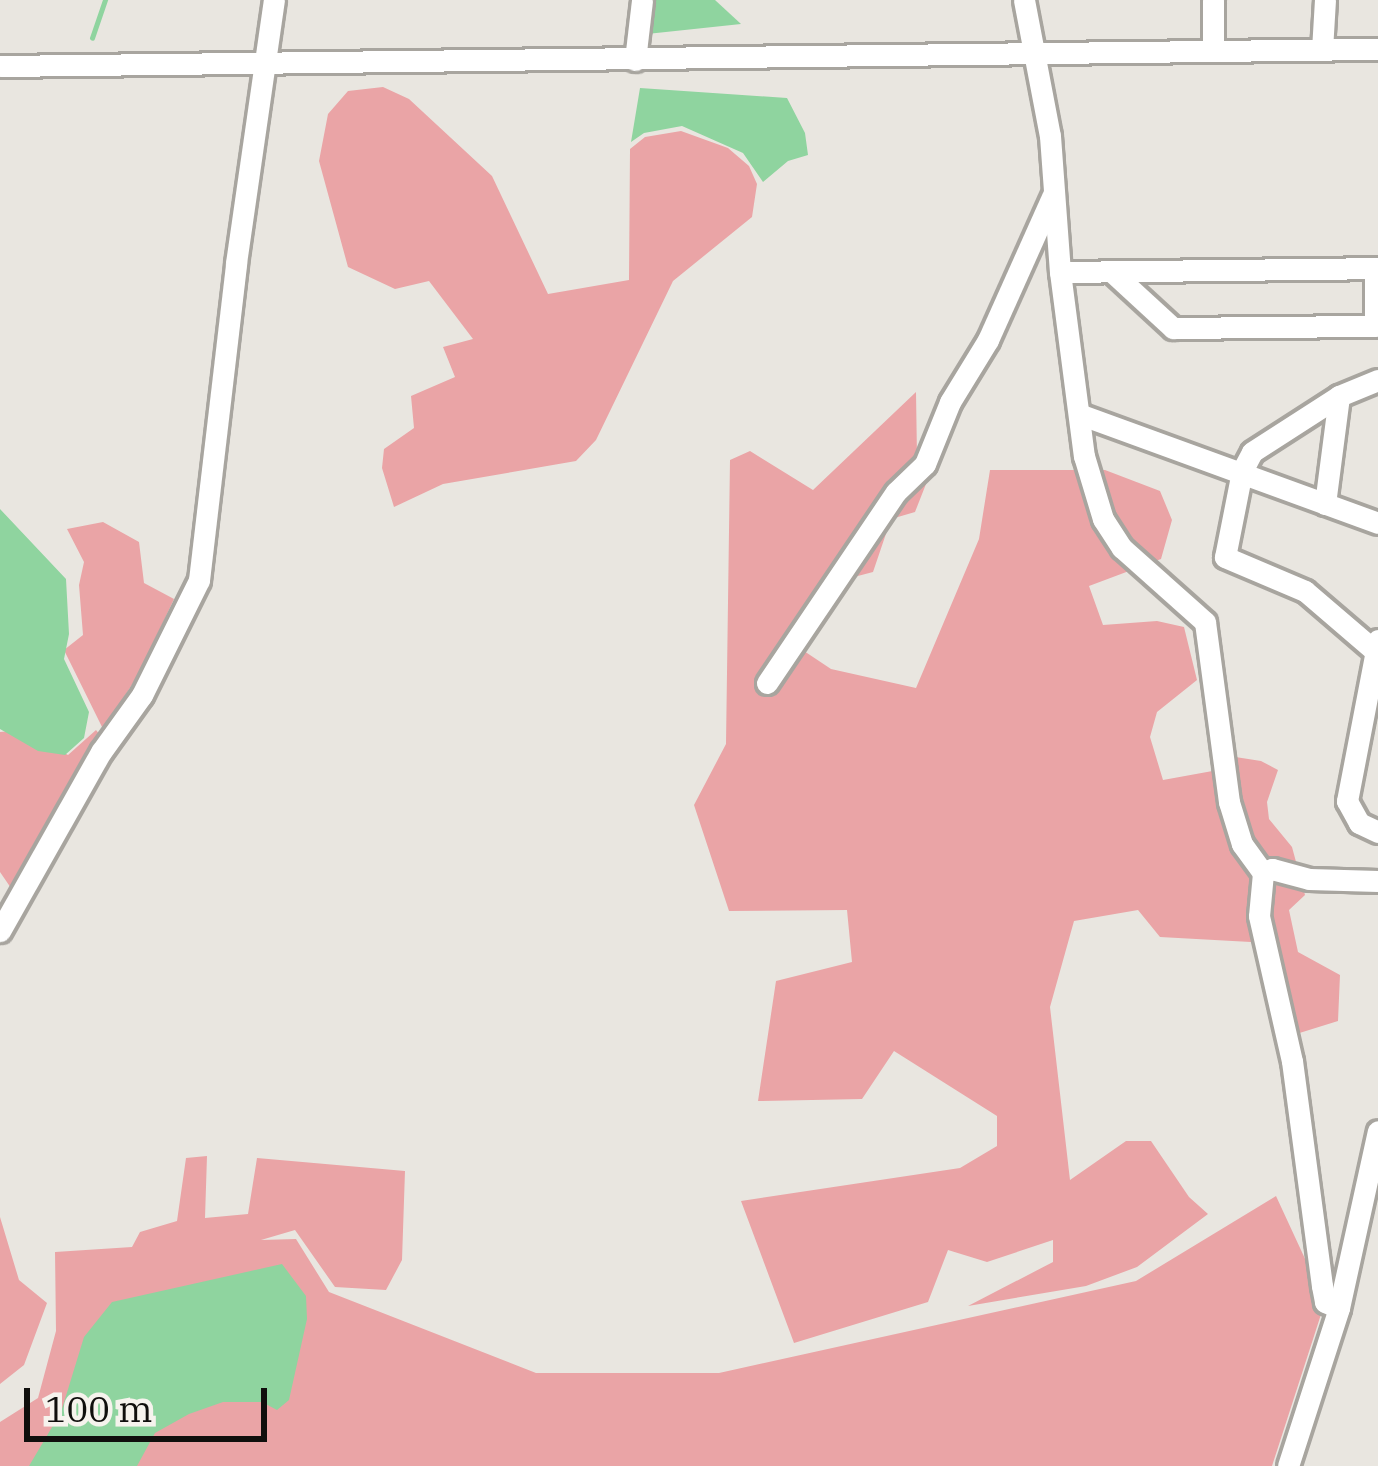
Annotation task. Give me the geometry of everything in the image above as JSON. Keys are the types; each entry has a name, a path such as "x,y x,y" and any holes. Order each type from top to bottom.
{"street":[{"path":"0,931 93,766 142,695 199,580 274,0"},
{"path":"638,60 642,0"},
{"path":"1024,0 1038,53 1050,136 1052,197 1084,456 1103,519 1149,576 1205,622 1229,802 1242,844 1263,873 1259,916 1292,1061 1325,1302 1339,1308"},
{"path":"1213,0 1213,51"},
{"path":"1322,50 1325,0"},
{"path":"0,66 1378,49"},
{"path":"767,683 896,492 926,464 950,402 988,340 1052,197"},
{"path":"1060,272 1377,269 1375,326 1173,328 1112,272"},
{"path":"1378,380 1339,396 1252,452 1242,471 1225,557 1305,591 1377,646 1347,801 1359,823 1378,832"},
{"path":"1325,504 1339,396"},
{"path":"1079,414 1378,523"},
{"path":"1263,873 1272,868 1325,881 1378,881"},
{"path":"1288,1466 1371,1199 1378,1131"}],"shaded area":[{"path":"653,0 715,0 741,24 647,34"},
{"path":"383,87 409,99 492,176 548,294 629,280 630,149 645,137 681,131 728,148 749,166 757,184 752,217 673,281 596,440 576,461 443,484 394,507 382,468 384,449 414,428 411,396 455,377 443,347 473,339 429,281 395,289 348,267 319,161 328,114 348,91"},
{"path":"640,88 787,98 805,133 808,155 788,161 763,182 743,153 682,126 644,133 631,142"},
{"path":"916,392 917,457 926,484 915,512 891,519 873,572 816,587 789,641 831,669 916,688 979,539 990,470 1105,470 1160,491 1172,520 1161,559 1089,586 1103,625 1157,621 1184,627 1197,680 1157,712 1150,737 1163,780 1218,770 1229,756 1261,761 1278,770 1267,802 1269,819 1292,847 1305,895 1289,910 1298,952 1340,975 1338,1021 1293,1035 1269,943 1160,937 1138,910 1074,921 1050,1007 1070,1180 1126,1141 1151,1141 1189,1197 1208,1214 1137,1267 1086,1286 968,1306 1053,1262 1053,1240 987,1262 948,1250 928,1302 794,1343 741,1201 960,1168 997,1146 997,1116 894,1051 862,1099 758,1101 776,981 852,962 847,910 729,911 694,805 726,744 730,460 750,451 813,490"},
{"path":"0,509 66,579 69,634 64,659 89,712 84,738 65,755 38,751 0,729"},
{"path":"103,522 139,542 144,583 174,599 139,674 103,729 64,650 83,635 79,585 84,562 67,529"},
{"path":"24,730 68,755 96,730 104,740 13,891 0,872 0,732"},
{"path":"207,1156 205,1218 248,1214 257,1158 405,1171 402,1260 386,1290 335,1287 295,1230 261,1240 296,1239 329,1292 536,1373 719,1373 1136,1281 1276,1196 1325,1302 1272,1466 0,1466 0,1422 38,1398 56,1331 55,1252 132,1247 140,1232 177,1221 186,1158"},
{"path":"0,1217 19,1280 47,1303 24,1365 0,1384"},
{"path":"282,1264 306,1296 307,1319 289,1400 277,1410 262,1402 223,1402 189,1414 155,1433 137,1466 29,1466 61,1412 84,1337 112,1302"}],"waterway":[{"path":"92,38 105,0"}]}
